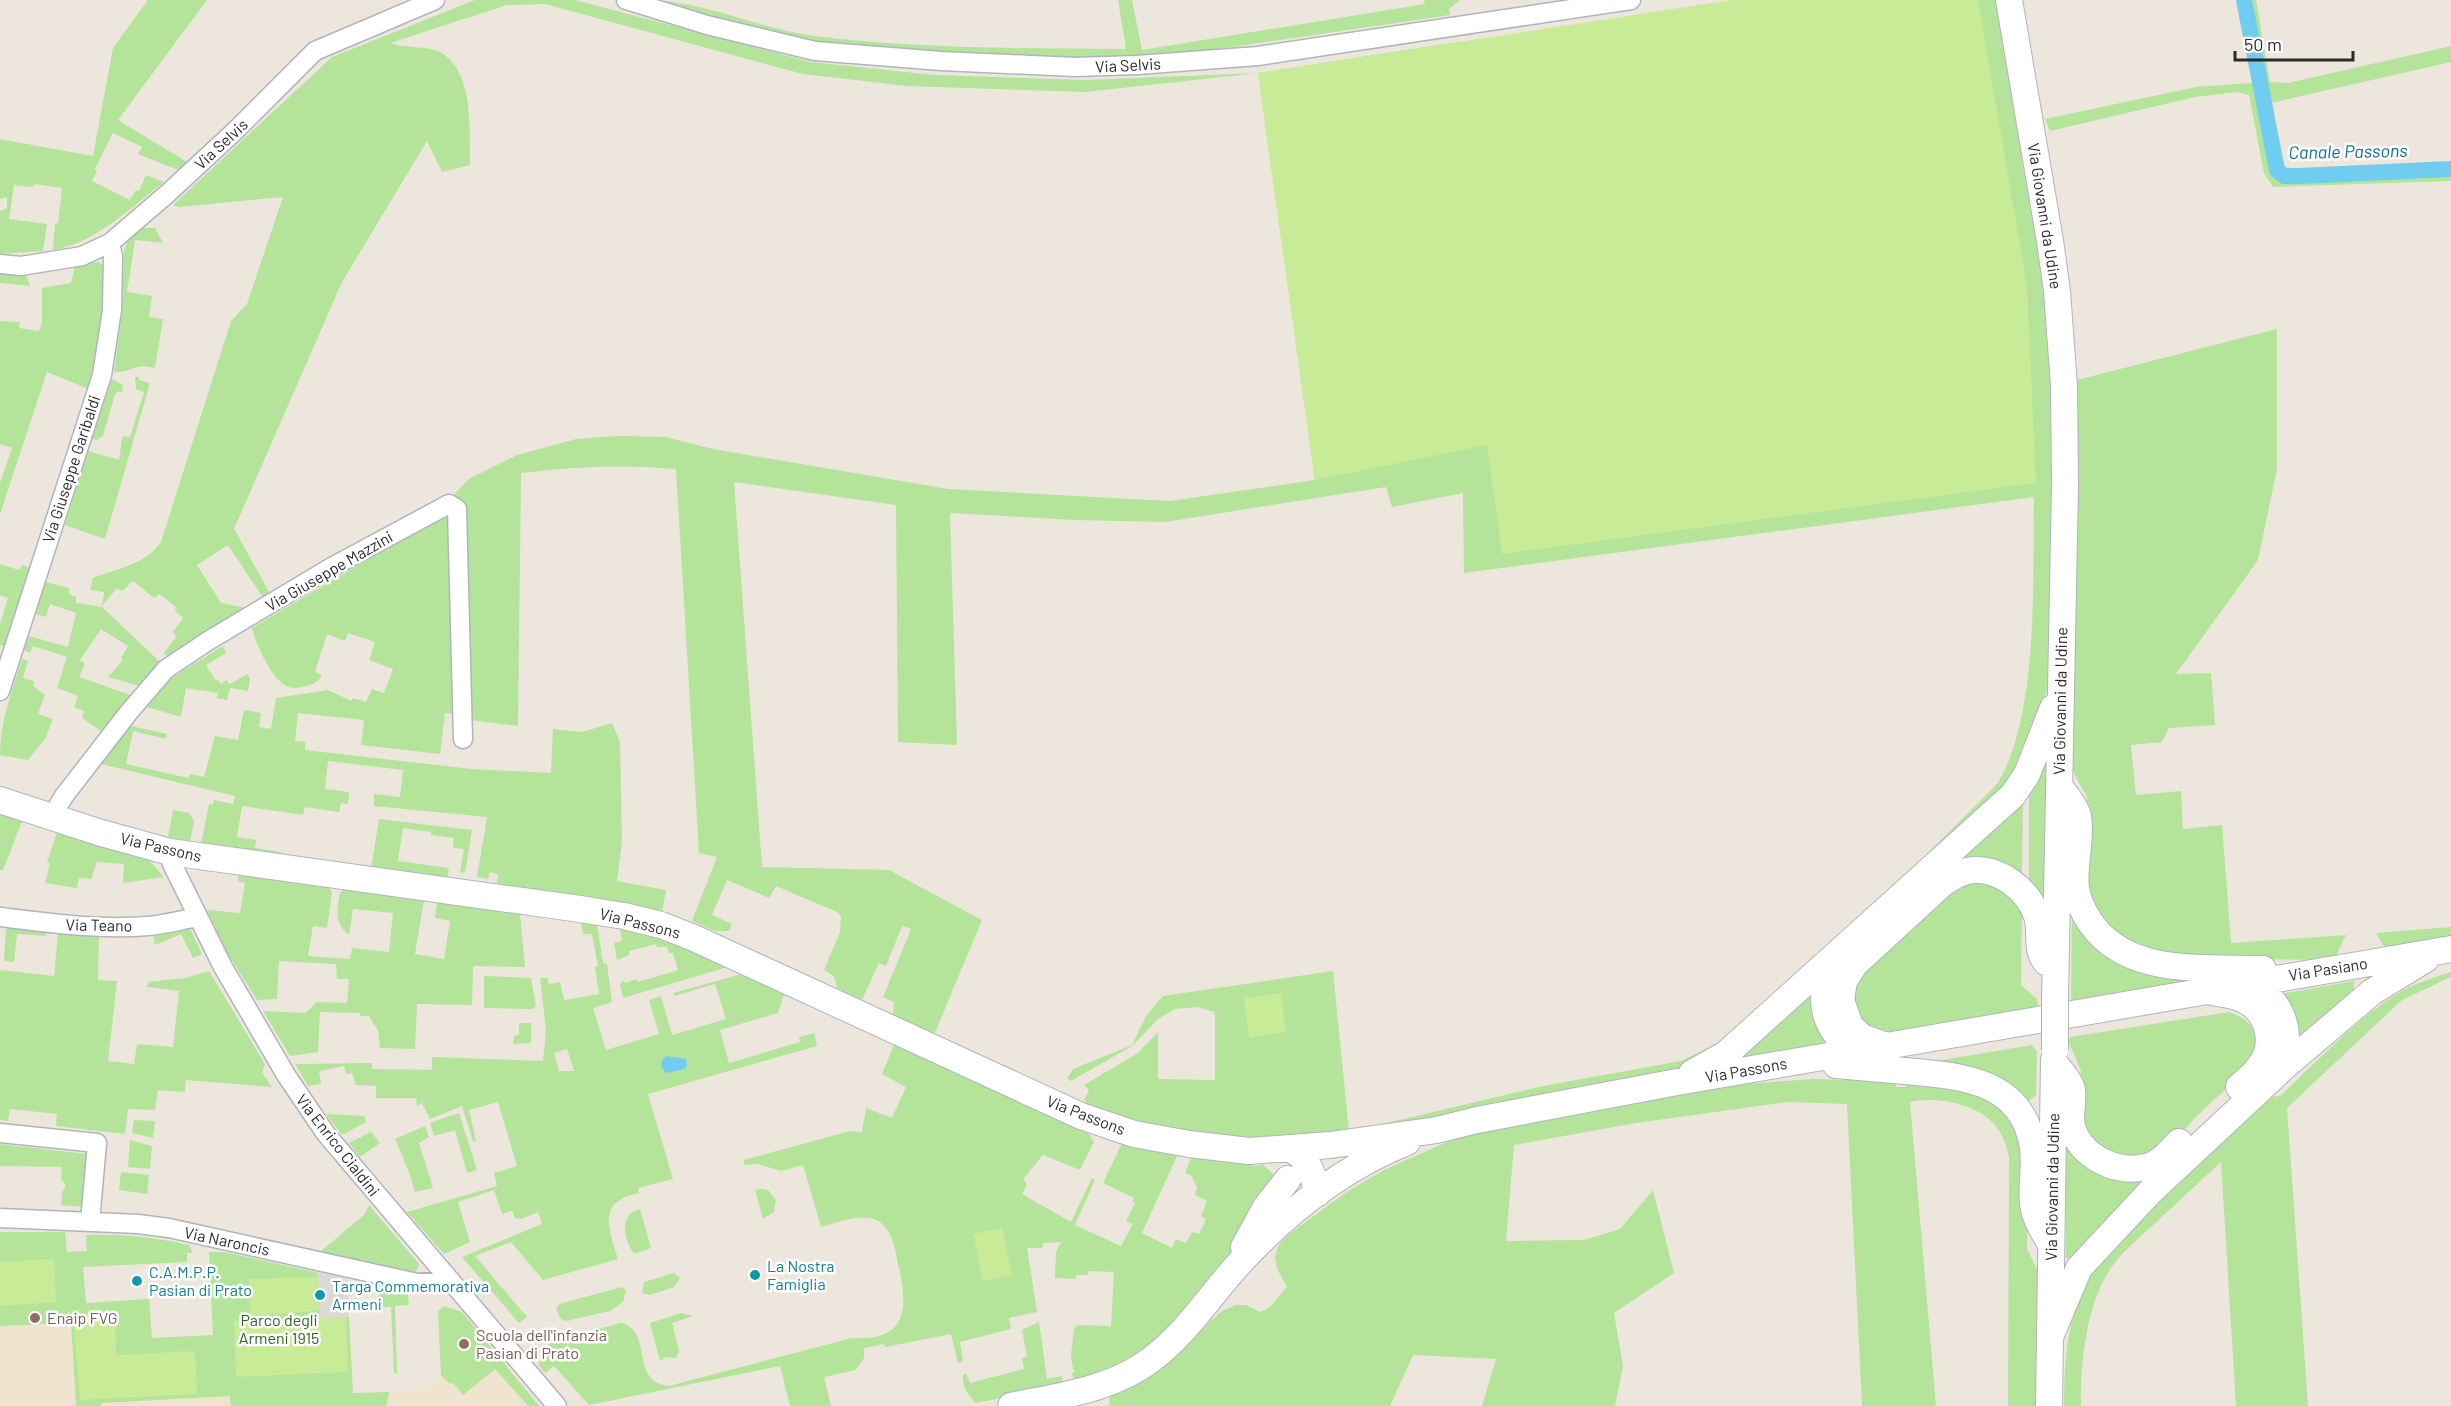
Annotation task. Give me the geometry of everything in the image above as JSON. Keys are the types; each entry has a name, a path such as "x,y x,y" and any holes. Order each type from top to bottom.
{"street":[{"name":"Via Selvis","path":"0,264 21,266 82,256 110,243 201,162 315,51 435,0"},
{"name":"Via Selvis","path":"627,0 707,25 815,51 941,61 1075,67 1258,56 1631,0"},
{"name":"Via Giovanni da Udine","path":"2009,0 2050,241 2058,303 2064,386 2049,1406"},
{"name":"Via Giuseppe Garibaldi","path":"0,691 102,375 112,310 113,256 110,243"},
{"name":"Via Giuseppe Mazzini","path":"52,816 64,796 129,712 166,669 208,641 330,568 449,504 457,509 463,739"},
{"path":"1677,1082 1726,1054 2013,795 2034,758 2061,688"},
{"path":"2059,785 2078,815 2076,889 2083,912 2097,932 2110,945 2132,957 2152,963 2314,971"},
{"name":"Via Passons","path":"0,800 170,852 580,909 624,916 661,926 730,953 1081,1116 1134,1134 1189,1144 1249,1151 1330,1144 1437,1130 1477,1120 1677,1082 2205,991"},
{"name":"Via Enrico Cialdini","path":"170,852 172,864 223,967 281,1067 326,1134 557,1406"},
{"path":"1886,1046 1862,1037 1850,1026 1841,1000 1844,981 1855,964 1942,884 1968,871 1983,872 2003,878 2025,893 2038,919 2040,955 2055,986"},
{"name":"Via Teano","path":"0,917 106,928 150,926 198,917"},
{"path":"2050,1337 2079,1268 2150,1192 2286,1065 2372,992 2397,975 2446,949"},
{"name":"Via Pasiano","path":"2205,991 2446,949"},
{"path":"1828,962 1824,995 1827,1022 1836,1036 1853,1053"},
{"path":"2361,964 2371,967 2376,973 2377,983 2372,992"},
{"path":"2248,982 2264,990 2279,1010 2284,1021 2287,1039 2286,1065"},
{"path":"2054,1056 2072,1088 2072,1125 2078,1141 2088,1153 2101,1161 2119,1167 2146,1167 2158,1162 2259,1068 2268,1051 2267,1024 2251,1003 2241,998 2205,991"},
{"path":"1794,1062 1946,1073 1988,1085 2001,1094 2027,1126 2033,1148 2034,1212 2051,1245"},
{"path":"1011,1406 1103,1385 1122,1377 1152,1359 1200,1312 1234,1269 1283,1219 1352,1169 1384,1151 1437,1130"},
{"path":"0,1133 97,1143 90,1222"},
{"path":"1288,1148 1299,1153 1310,1168 1318,1193"},
{"name":"Via Passons","path":"1249,1151 1268,1160 1288,1179 1318,1193"},
{"path":"1234,1269 1249,1236 1266,1207 1288,1179"},
{"name":"Via Naroncis","path":"0,1218 169,1228 417,1283 450,1281"}],"shaded area":[{"path":"0,1232 65,1232 77,1404 352,1387 353,1394 418,1391 441,1375 438,1311 444,1306 462,1312 539,1406 0,1406"},
{"path":"317,1272 347,1279 349,1317 319,1318"}],"green space":[{"path":"148,0 207,0 118,120 187,162 178,170 138,154 142,147 113,133 95,169 97,171 92,181 130,200 135,191 139,191 146,175 164,182 98,232 69,246 53,250 55,223 58,223 62,188 34,184 33,187 14,185 9,219 47,224 43,251 0,254 0,211 7,208 7,197 0,199 0,139 93,156 113,48"},
{"path":"475,0 575,0 811,62 934,75 1084,80 1258,73 1085,92 907,86 803,74 545,4 507,5 390,43 440,52 451,61 459,73 468,103 470,165 442,172 427,141 342,282 234,529 271,595 264,599 228,545 197,565 221,603 246,608 168,657 164,653 176,637 173,632 183,618 175,611 176,607 160,594 154,598 133,581 122,591 117,588 102,606 104,592 90,590 93,578 139,561 161,542 231,321 247,304 283,197 178,207 173,205 332,57"},
{"path":"646,0 688,5 794,32 854,40 971,47 1126,49 1118,0 1132,0 1142,50 1425,4 1424,0 1460,0 1449,9 1450,15 1184,54 1128,58 1006,58 807,43"},
{"path":"1731,0 1978,0 2027,286 2036,483 1502,554 1487,445 1315,480 1258,73"},
{"path":"1769,0 1995,0 2036,215 2047,300 2052,387 2053,481 2048,682 2043,710 2023,768 1772,1007 1687,1067 1374,1132 1298,1142 1175,1134 1084,1107 1086,1101 1084,1100 1089,1090 1084,1085 1138,1053 1158,1032 1158,1079 1215,1080 1215,1012 1197,1007 1175,1009 1158,1019 1132,1046 1071,1081 1067,1078 1073,1069 1132,1045 1146,1016 1163,996 1333,971 1349,1132 1543,1086 1681,1061 1720,1042 1872,909 1998,783 2012,753 2027,683 2033,605 2034,497 1464,573 1463,493 1392,507 1386,487 1165,522 1074,520 950,513 957,745 898,742 896,505 734,482 762,867 889,870 982,920 934,1035 893,1015 894,1002 883,997 911,929 902,926 886,966 879,963 862,1000 837,988 834,976 824,970 840,932 841,916 837,912 776,886 769,898 727,880 712,915 732,924 729,931 715,931 692,921 717,857 699,853 676,469 598,467 521,473 518,726 470,720 448,501 469,479 517,455 576,439 617,436 666,437 713,449 948,489 1170,501 1315,480 1258,73 1444,44"},
{"path":"2237,0 2256,0 2270,82 2288,83 2451,46 2451,62 2271,103 2282,162 2288,171 2451,162 2451,181 2273,187 2264,173 2249,95 2237,92 2195,97 2050,131 2045,119 2196,87 2252,83"},
{"path":"141,228 155,228 163,243 135,240 127,292 152,296 149,317 163,319 155,368 143,366 114,372 122,313 124,250 128,241"},
{"path":"98,262 105,266 103,309 89,389 47,372 0,514 0,483 12,448 0,444 0,321 20,322 19,328 39,331 42,322 42,288 71,283 75,266"},
{"path":"0,273 26,275 30,286 0,283"},
{"path":"2277,329 2277,469 2258,560 2176,674 2211,673 2215,725 2169,728 2162,742 2131,745 2136,795 2181,791 2183,829 2222,825 2231,943 2346,935 2334,960 2170,958 2129,949 2104,927 2087,898 2085,867 2087,797 2072,770 2073,381"},
{"path":"139,376 139,380 150,383 105,539 65,525 88,451 119,460 123,436 130,437 144,392 136,389 135,378"},
{"path":"112,379 123,385 122,393 118,391 115,394 103,436 97,440 92,439"},
{"path":"448,512 452,519 455,714 445,713 440,754 361,745 364,720 298,713 295,741 305,742 305,750 472,769 551,773 553,729 582,732 612,723 620,742 622,841 617,881 666,890 662,912 498,887 498,874 490,872 488,879 477,877 487,817 374,806 374,794 400,797 403,770 328,761 325,789 349,792 348,804 341,803 339,812 305,807 303,815 242,806 237,837 256,840 255,848 281,852 281,856 201,844 209,804 213,804 214,800 233,804 235,796 97,763 131,726 167,734 166,739 133,731 126,764 188,778 190,774 204,777 215,736 238,740 244,710 261,713 259,727 271,729 276,698 328,690 351,701 353,698 366,702 372,689 384,693 393,669 369,660 375,642 348,633 345,641 327,634 315,672 322,675 321,677 310,685 293,688 283,684 271,670 252,628"},
{"path":"0,564 19,570 22,565 30,568 4,646 0,645 0,624 8,598 0,595"},
{"path":"46,582 69,588 69,594 76,597 76,603 102,607 160,662 140,686 108,677 123,660 121,658 128,646 101,629 80,660 85,664 79,677 130,695 101,731 82,718 84,711 74,707 78,696 57,688 67,657 33,646 30,653 24,650 29,636 68,647 76,613 50,604 46,617 36,614"},
{"path":"223,646 226,653 206,665 216,681 218,680 221,684 226,680 230,684 247,674 250,679 248,691 230,688 227,700 217,698 218,693 186,688 181,717 147,707 170,679"},
{"path":"22,659 28,661 23,678 34,681 33,686 45,695 38,714 53,719 45,739 28,760 0,755 4,718"},
{"path":"2049,751 2047,906 2029,886 2029,789"},
{"path":"2023,797 2022,880 1952,866"},
{"path":"173,810 189,813 194,821 190,842 168,837"},
{"path":"0,811 23,819 3,870 0,870"},
{"path":"379,819 472,830 465,873 460,872 464,849 453,848 454,838 403,828 398,861 449,868 447,879 371,869"},
{"path":"58,830 148,859 164,877 123,883 124,864 97,862 91,879 79,878 77,888 45,883 50,863 47,862"},
{"path":"239,872 327,885 332,892 327,928 313,926 308,956 350,959 352,948 389,952 393,913 353,909 349,935 341,926 338,905 340,893 346,888 424,900 415,954 444,959 450,921 435,918 437,902 520,914 525,967 473,966 472,1005 417,1004 415,1049 380,1048 378,1031 369,1016 360,1016 360,1013 320,1012 318,1052 290,1056 263,1011 305,1013 317,1002 347,1003 349,979 337,979 336,964 279,961 277,999 257,1000 227,952 207,910 240,913 245,883 238,881"},
{"path":"1983,879 2011,889 2022,914 2021,985 2037,999 2038,1006 2035,1006 2035,1011 1890,1036 1874,1035 1853,1010 1853,980 1952,888"},
{"path":"2072,905 2111,955 2242,976 2071,1005"},
{"path":"581,923 597,925 603,963 607,964 612,1002 593,1008 606,1050 659,1034 649,1000 661,996 672,1035 726,1019 715,984 675,996 673,993 745,973 785,991 778,1013 720,1030 729,1063 800,1042 799,1037 814,1033 817,1046 648,1094 673,1179 638,1188 639,1193 624,1198 614,1205 610,1212 609,1227 618,1259 543,1280 511,1242 475,1256 527,1317 519,1323 462,1257 542,1224 538,1212 521,1219 515,1218 512,1211 502,1214 494,1190 458,1202 470,1242 444,1254 407,1212 497,1186 494,1173 517,1166 498,1102 469,1110 476,1141 473,1141 462,1106 430,1119 422,1103 417,1106 416,1098 376,1098 376,1086 356,1085 352,1073 346,1074 344,1066 319,1071 321,1084 308,1086 295,1064 372,1063 372,1069 432,1070 432,1057 543,1061 546,1030 540,978 547,978 549,984 560,982 564,1000 599,994 595,967 598,966 592,934 583,934","holes":["567,1049 574,1071 559,1071 554,1053"]},
{"path":"189,926 202,954 193,958 181,934 155,945 152,932"},
{"path":"6,927 46,932 46,936 17,934 14,962 4,961"},
{"path":"2451,927 2451,938 2386,948 2376,933"},
{"path":"620,928 659,938 731,966 623,998 620,984 624,980 625,983 637,979 638,982 678,970 673,953 669,953 667,947 657,947 656,944 629,951 629,955 617,960 614,943 622,941"},
{"path":"58,933 99,934 98,980 117,981 108,1061 134,1064 137,1044 173,1047 179,991 147,987 148,982 185,978 209,971 265,1064 262,1073 272,1087 186,1080 185,1092 158,1090 155,1110 128,1109 125,1134 56,1126 57,1114 10,1109 8,1121 0,1120 0,970 54,976"},
{"path":"2451,972 2451,977 2402,1000 2287,1108 2308,1406 2236,1406 2221,1162 2134,1242 2106,1276 2089,1322 2083,1357 2081,1406 2064,1406 2066,1360 2072,1323 2085,1288 2108,1247 2270,1097 2280,1096 2363,1019 2398,993"},
{"path":"484,976 531,978 536,1006 533,1009 484,1008"},
{"path":"2354,981 2354,991 2299,1046 2281,994"},
{"path":"1817,988 1835,1046 1737,1063"},
{"path":"1281,993 1286,1032 1249,1038 1244,998"},
{"path":"2229,1012 2247,1022 2255,1034 2255,1047 2249,1061 2226,1089 2178,1136 2158,1151 2127,1159 2094,1144 2080,1117 2081,1071 2069,1042 2070,1037"},
{"path":"519,1023 531,1023 531,1043 513,1044 514,1036 519,1035"},
{"path":"895,1042 1086,1129 1094,1142 1080,1170 1043,1155 1023,1179 1027,1184 1022,1194 1071,1222 1092,1178 1095,1180 1075,1225 1121,1246 1133,1224 1126,1221 1135,1203 1132,1202 1134,1198 1103,1183 1123,1141 1177,1156 1142,1233 1172,1248 1176,1239 1186,1243 1192,1232 1199,1234 1206,1219 1201,1216 1207,1201 1195,1195 1197,1188 1192,1176 1185,1173 1191,1158 1258,1166 1262,1164 1273,1174 1276,1184 1229,1261 1146,1357 1077,1383 1071,1373 1075,1372 1071,1357 1074,1328 1077,1325 1111,1326 1114,1272 1089,1271 1088,1275 1076,1275 1076,1279 1055,1278 1056,1252 1061,1242 1043,1243 1042,1248 1027,1248 1037,1312 1009,1318 1011,1329 960,1342 963,1361 958,1363 951,1334 885,1347 884,1344 864,1348 864,1358 856,1370 824,1377 831,1406 790,1406 780,1366 589,1405 554,1366 545,1373 538,1364 550,1350 548,1342 621,1323 631,1328 637,1336 649,1376 669,1386 852,1338 870,1338 894,1328 903,1308 903,1295 894,1245 886,1228 876,1220 869,1218 848,1219 821,1227 803,1165 781,1171 758,1164 744,1165 744,1160 850,1131 862,1132 866,1108 892,1118 906,1087 882,1074"},
{"path":"2032,1045 2037,1052 2036,1095 2024,1105 1918,1064"},
{"path":"1813,1079 1896,1081 1896,1087 1906,1087 1907,1080 1983,1092 2016,1123 2028,1168 2027,1249 2039,1273 2040,1406 2008,1406 2009,1157 2005,1143 1996,1127 1976,1110 1943,1101 1920,1100 1910,1102 1936,1406 1862,1406 1847,1104 1788,1102 1636,1123 1514,1145 1506,1241 1584,1240 1620,1229 1653,1190 1674,1273 1614,1313 1623,1366 1615,1406 1482,1406 1496,1359 1413,1355 1390,1406 1109,1406 1110,1393 1194,1336 1222,1311 1236,1305 1246,1305 1260,1312 1270,1307 1287,1287 1277,1269 1275,1257 1278,1246 1288,1235 1345,1193 1384,1170 1447,1142 1491,1128 1746,1084"},
{"path":"459,1113 477,1170 467,1173 455,1130 434,1136 430,1123"},
{"path":"326,1114 364,1116 366,1122 342,1135"},
{"path":"134,1120 155,1121 153,1138 132,1133"},
{"path":"425,1126 429,1137 419,1143 433,1188 415,1192 395,1139"},
{"path":"371,1132 380,1143 360,1157 349,1143"},
{"path":"2066,1135 2155,1176 2075,1261 2066,1258"},
{"path":"130,1140 152,1146 150,1169 128,1167"},
{"path":"0,1144 87,1154 82,1207 61,1205 62,1192 66,1185 61,1179 62,1167 0,1166"},
{"path":"121,1172 149,1175 147,1194 119,1190"},
{"path":"755,1190 768,1190 776,1200 774,1212 763,1219"},
{"path":"369,1205 419,1264 416,1272 396,1268 394,1271 313,1254 320,1252 365,1214"},
{"path":"640,1209 651,1248 634,1254 630,1248 625,1228 628,1216"},
{"path":"1002,1228 1012,1275 983,1281 973,1234"},
{"name":"Parco degli Armeni 1915","path":"0,1232 65,1232 67,1252 87,1251 86,1235 138,1237 189,1245 193,1253 187,1253 187,1262 83,1267 86,1303 149,1299 152,1338 213,1335 209,1252 224,1252 347,1279 353,1393 389,1392 386,1406 231,1406 230,1396 76,1406 71,1323 0,1326"},
{"path":"54,1259 56,1302 0,1306 0,1262"},
{"path":"674,1273 680,1278 674,1287 650,1295 642,1293 644,1282"},
{"path":"317,1277 318,1311 251,1315 249,1279"},
{"path":"378,1287 408,1294 409,1305 395,1306 397,1373 394,1373 391,1307 379,1307"},
{"path":"622,1287 626,1291 623,1302 610,1311 565,1321 561,1319 556,1309 559,1304"},
{"path":"444,1306 462,1312 539,1406 528,1406 495,1369 463,1395 453,1383 450,1384 441,1375 438,1311"},
{"path":"115,1312 116,1355 195,1351 197,1394 80,1400 73,1314"},
{"path":"681,1313 693,1316 672,1323 679,1351 676,1358 666,1357 660,1361 650,1323"},
{"path":"346,1317 348,1372 236,1377 234,1321"},
{"path":"1039,1322 1047,1379 1062,1376 1062,1383 1056,1387 976,1403 966,1390 963,1375 966,1373 970,1383 1024,1369 1022,1358 1027,1356 1022,1330"}],"water":[{"path":"666,1056 686,1059 685,1069 666,1073 661,1067"}],"waterway":[{"name":"Canale Passons","path":"2244,0 2277,170 2284,176 2451,169"}],"place":[{"name":"La Nostra Famiglia","path":"755,1275"},
{"name":"C.A.M.P.P. Pasian di Prato","path":"137,1281"},
{"name":"Targa Commemorativa Armeni","path":"320,1295"},
{"name":"Enaip FVG","path":"35,1318"},
{"name":"Scuola dell'infanzia Pasian di Prato","path":"464,1344"}]}
